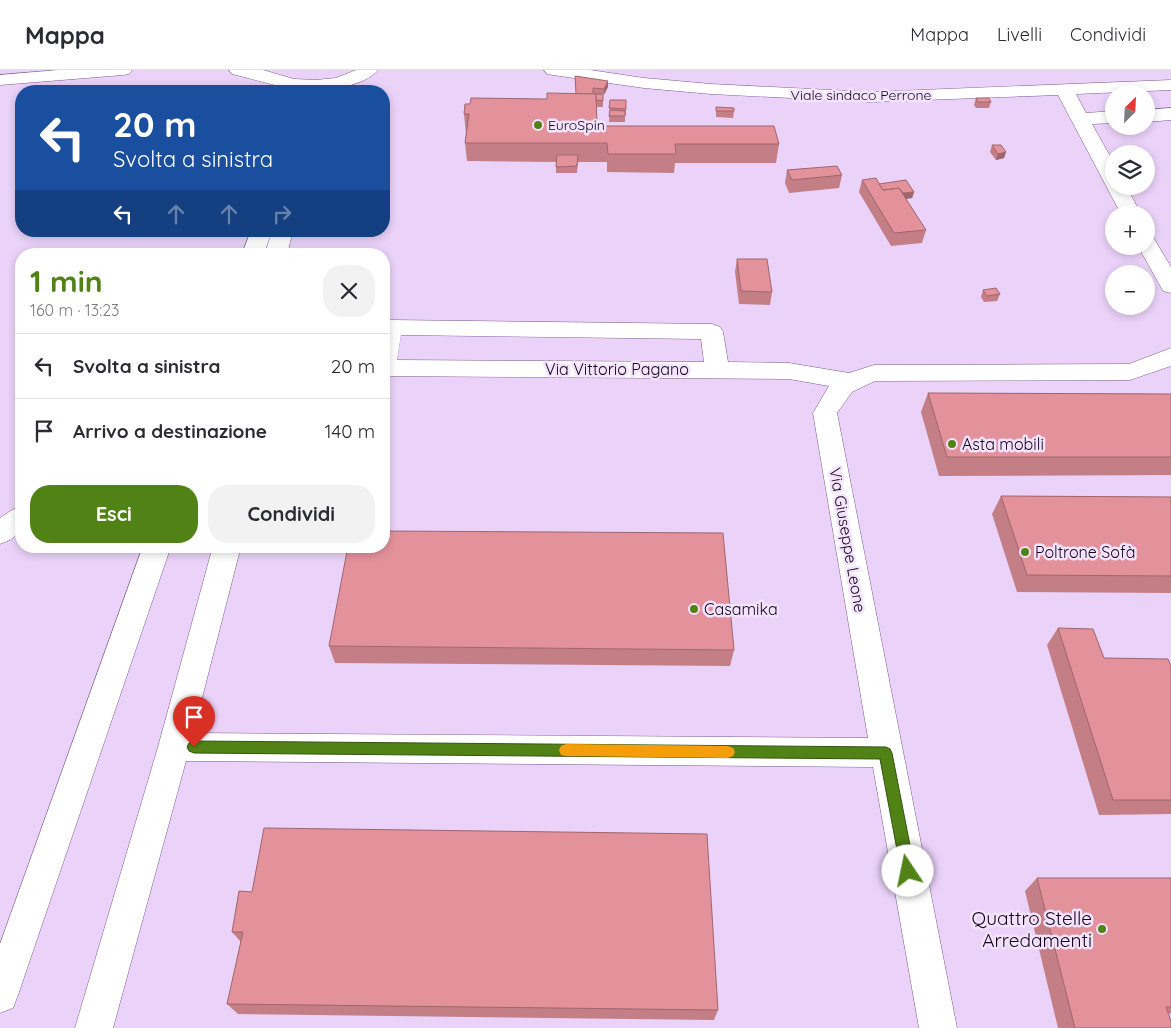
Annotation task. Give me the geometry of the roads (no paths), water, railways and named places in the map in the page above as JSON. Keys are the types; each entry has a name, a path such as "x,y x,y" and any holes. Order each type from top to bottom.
{"street":[{"path":"0,80 123,70"},
{"path":"238,70 265,73 284,82 302,85 323,85 358,77"},
{"name":"Viale sindaco Perrone","path":"553,70 711,89 862,97 1171,85"},
{"path":"265,73 278,85"},
{"path":"340,85 358,77"},
{"path":"1064,89 1105,165"},
{"path":"1155,115 1171,114"},
{"path":"1080,119 1105,118"},
{"path":"1154,255 1171,286"},
{"path":"390,332 391,327 712,332 717,369"},
{"name":"Via Giuseppe Leone","path":"938,1028 825,413 834,395 849,381 874,373 1130,372 1171,356"},
{"name":"Via Vittorio Pagano","path":"390,368 789,371 849,381"},
{"path":"0,533 15,522"},
{"path":"0,995 155,553"},
{"path":"94,1028 174,747 225,553"},
{"path":"174,747 886,753"}],"place":[{"name":"EuroSpin","path":"538,125"},
{"name":"Asta mobili","path":"952,444"},
{"name":"Poltrone Sofà","path":"1025,552"},
{"name":"Casamika","path":"694,609"},
{"name":"Quattro Stelle Arredamenti","path":"1102,929"}]}
